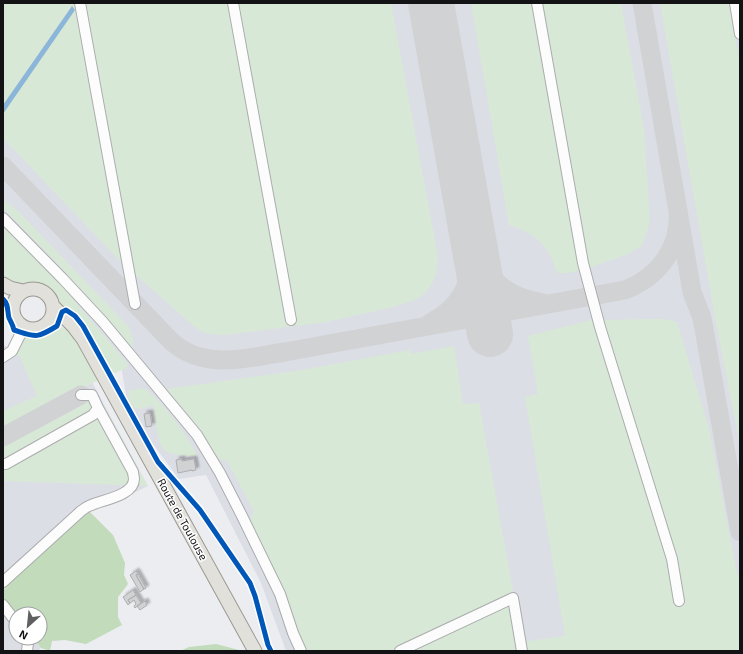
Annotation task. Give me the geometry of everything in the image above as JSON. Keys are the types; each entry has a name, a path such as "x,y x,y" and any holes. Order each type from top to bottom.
{"main road":[{"path":"3,284 10,288 23,291"},
{"path":"47,323 52,315 53,306 48,296 44,292 34,288 18,294 13,304 14,315 16,320 24,327 36,328 47,323 59,321 73,326"},
{"path":"3,293 13,304"},
{"name":"Route de Toulouse","path":"53,306 73,326 86,346 256,651"}],"lane":[{"path":"80,3 135,304"},
{"path":"233,3 291,320"},
{"path":"537,3 583,263 600,327 672,559 679,601"},
{"path":"735,3 740,34"},
{"path":"3,218 63,278 103,322 197,435 220,473 280,594 293,633 301,651"},
{"path":"3,357 12,351 24,327"},
{"path":"3,582 81,511 90,506 118,496 130,488 133,484 133,472 92,395 81,395"},
{"path":"3,464 6,464 93,414 98,408"},
{"path":"400,651 514,598 522,651"}],"shaded area":[{"path":"3,3 740,3 740,651 286,651 261,583 206,475 179,479 141,428 135,412 127,402 120,359 56,283 3,256"},
{"path":"3,343 12,351 92,382 148,486 110,504 88,510 21,571 3,591"},
{"path":"3,597 10,606 8,606 8,646 39,646 41,648 38,651 3,651"}],"green space":[{"path":"3,3 391,3 438,257 436,274 432,284 425,293 415,300 389,308 326,322 224,335 202,332 119,260 3,138"},
{"path":"471,3 621,3 644,129 650,222 642,245 631,253 586,269 568,273 557,273 550,255 545,247 534,236 519,228 509,225"},
{"path":"660,3 729,3 740,63 740,446 715,317"},
{"path":"3,199 19,212 129,327 133,339 133,349 66,273 3,208"},
{"path":"3,226 57,280 128,364 127,368 115,373 112,372 81,321 67,309 58,308 54,298 44,287 39,284 28,282 15,284 3,279"},
{"path":"663,319 677,322 709,429 737,574 740,578 740,651 305,651 249,523 254,511 227,461 216,458 191,418 166,389 302,370 410,350 411,354 454,346 463,404 479,403 522,642 565,636 525,397 538,394 528,336 592,320"},
{"path":"59,326 66,329 78,341 100,379 3,430 3,411 37,396 19,355 14,357 12,356 26,337 39,338 53,332"},
{"path":"144,388 152,394 174,419 198,456 174,454 167,452 164,449 159,438 153,405 141,409 134,408 130,402 128,391"},
{"path":"99,396 148,486 3,481 3,446 78,404"},
{"path":"88,510 113,535 125,563 124,575 128,584 118,597 118,617 122,625 86,644 65,640 52,641 50,651 41,648 39,646 48,646 48,606 10,606 3,597 3,591 21,571"},
{"path":"216,644 243,651 180,651 189,647"}],"water":[{"path":"72,6 75,10 3,114 3,105"}],"building":[{"path":"150,413 152,426 146,427 144,414"},
{"path":"182,459 182,461 194,459 196,470 178,473 176,460"},
{"path":"136,571 138,574 136,575 144,589 140,592 130,575"},
{"path":"138,574 146,588 144,589 136,575"},
{"path":"133,590 136,595 128,600 130,603 128,605 123,597"},
{"path":"136,595 141,603 135,608 134,606 136,604 134,600 130,603 128,600"},
{"path":"145,601 147,605 140,610 137,606"}],"taxiway":[{"path":"642,3 692,292 702,318 740,532"},
{"path":"3,166 171,341 184,350 197,356 226,360 285,352 625,290 648,277 658,269 665,259 672,248 676,236 678,210"},
{"path":"475,248 486,269 500,286 519,297 543,303"},
{"path":"430,323 441,317 450,309 463,292 471,272 475,248"},
{"path":"3,437 81,395"}],"runway":[{"path":"431,3 490,334"}],"cycle path":[{"path":"3,299 7,306 9,318 14,330 36,336 40,335 57,326 62,312 66,310 75,316 83,326 158,462 200,510 250,583 271,651"}]}
